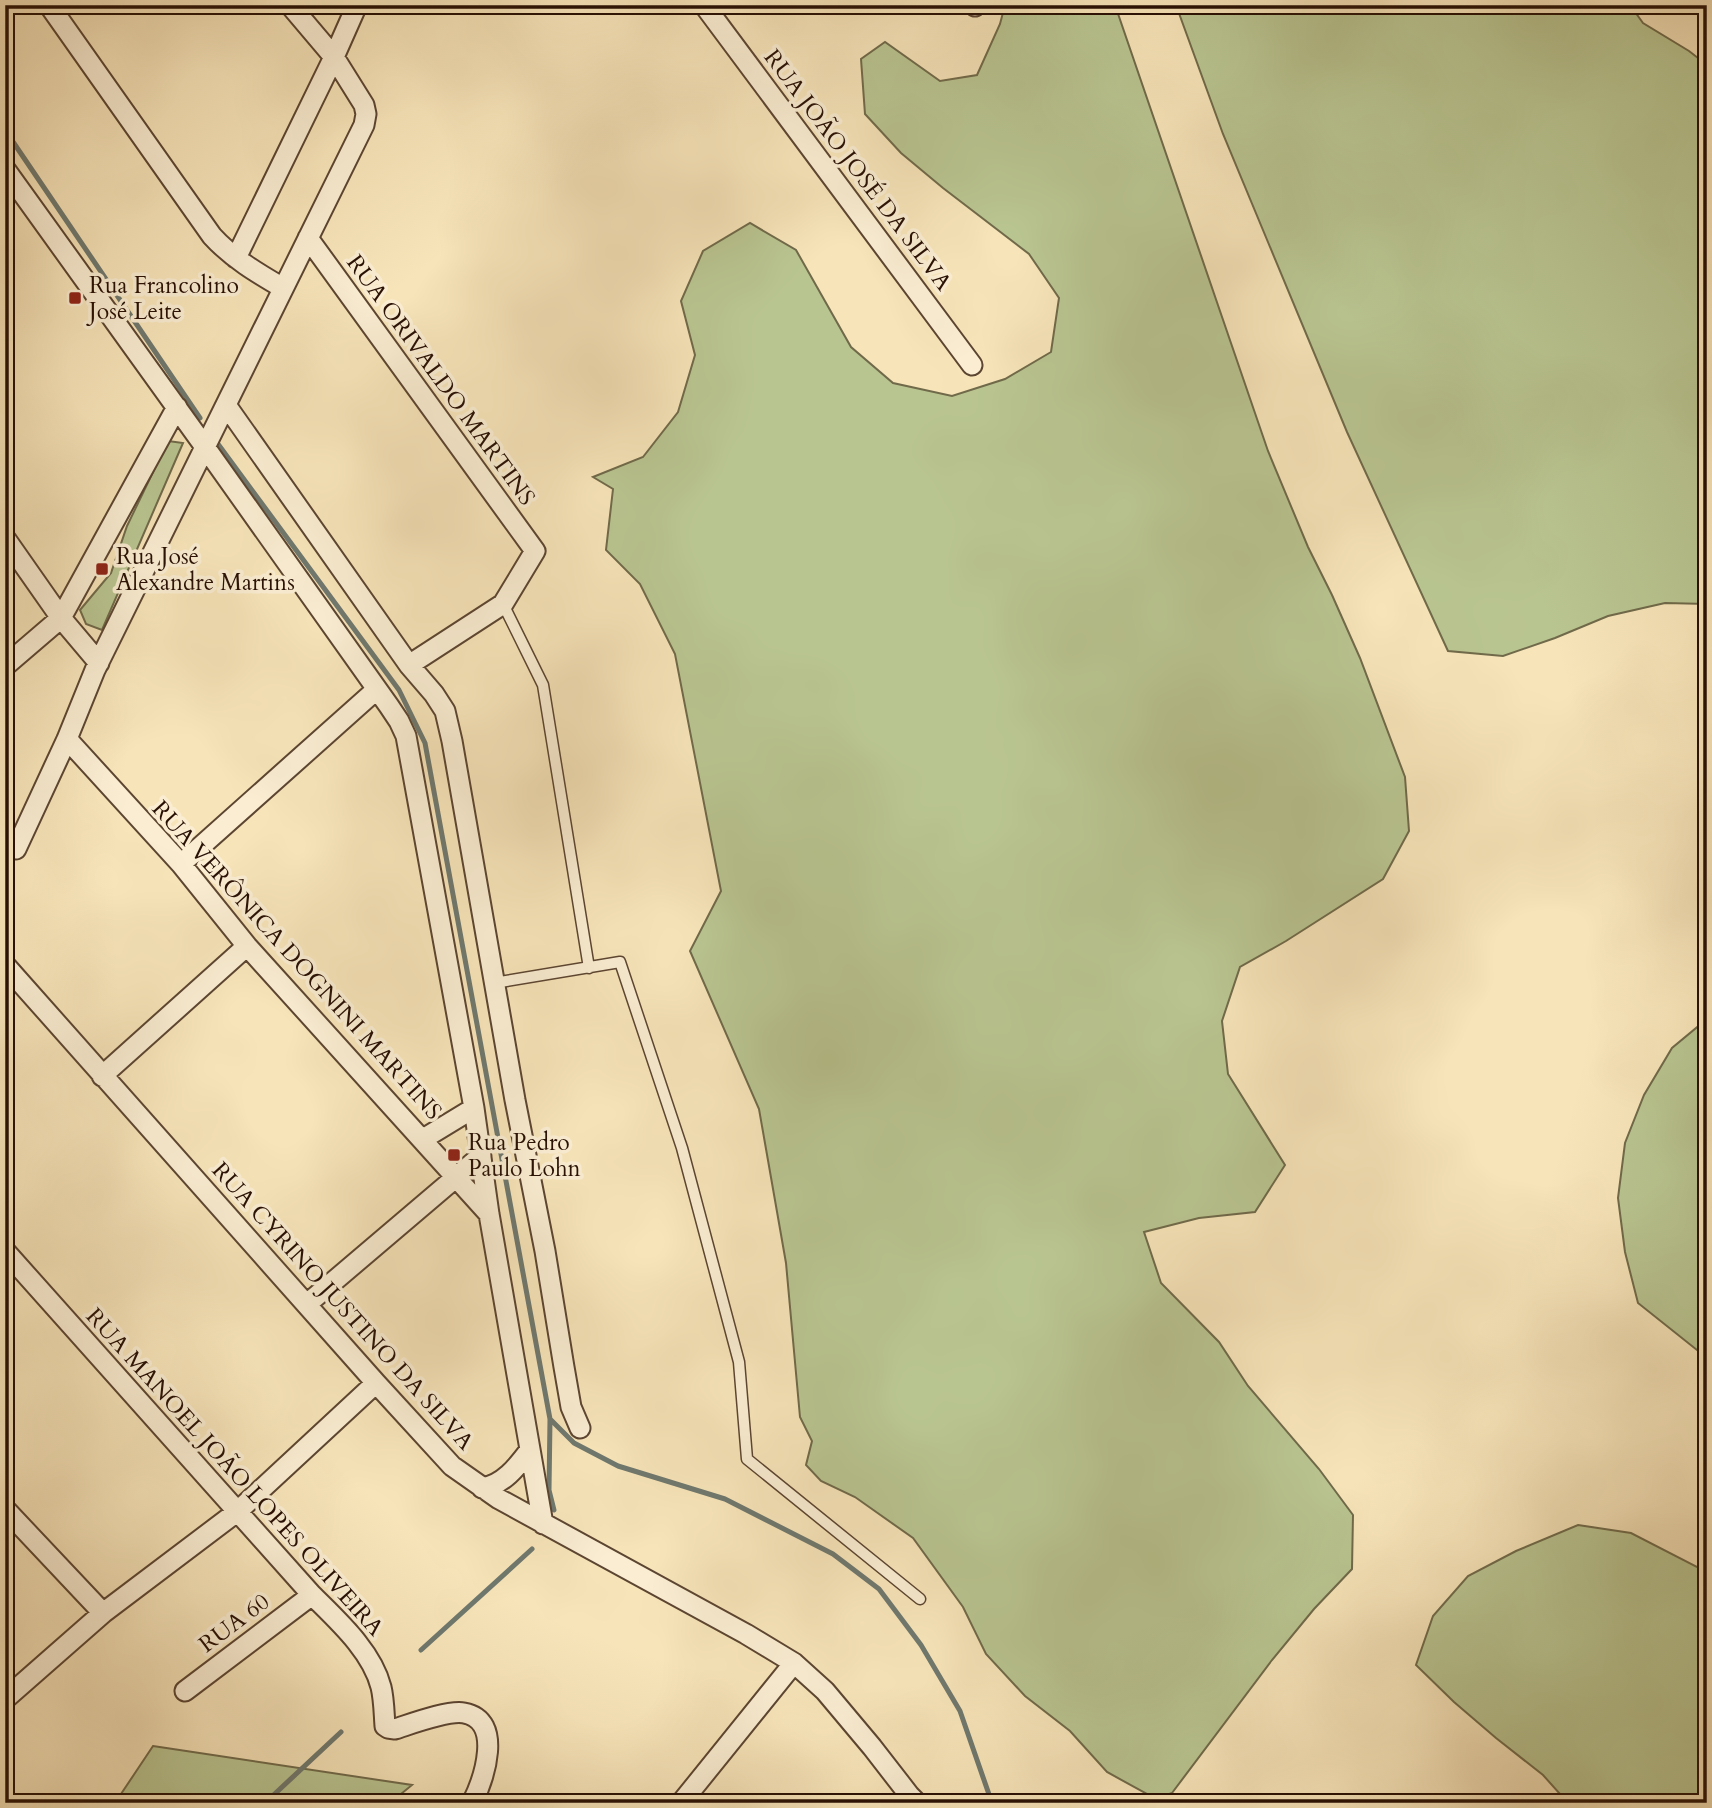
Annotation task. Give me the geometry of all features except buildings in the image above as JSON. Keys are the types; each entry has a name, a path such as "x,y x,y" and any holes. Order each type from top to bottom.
{"street":[{"path":"49,5 212,236 236,258 284,288"},
{"path":"16,849 99,663 364,125 364,105 334,57 289,5"},
{"path":"236,258 357,5"},
{"name":"RUA JOÃO JOSÉ DA SILVA","path":"704,5 972,365"},
{"path":"5,169 177,407 399,721 406,736 474,1108 489,1214 543,1524"},
{"name":"RUA ORIVALDO MARTINS","path":"308,237 535,551 503,604"},
{"path":"226,405 409,665 445,711 545,1251 571,1407 580,1428"},
{"path":"5,666 61,618 177,407"},
{"path":"5,538 61,618 99,663"},
{"path":"409,665 503,604"},
{"path":"181,863 376,690"},
{"name":"RUA VERÔNICA DOGNINI MARTINS","path":"67,739 181,863 247,946 489,1214"},
{"path":"102,1076 247,946"},
{"name":"RUA CYRINO JUSTINO DA SILVA","path":"5,965 439,1453 482,1488 794,1663 825,1691 917,1803"},
{"path":"423,1139 474,1108"},
{"path":"307,1304 481,1156"},
{"name":"RUA MANOEL JOÃO LOPES OLIVEIRA","path":"5,1251 363,1651 381,1687 387,1728 395,1729 437,1716 463,1712 477,1718 485,1728 489,1748 479,1789 472,1803"},
{"path":"5,1699 103,1613 238,1511 376,1383"},
{"path":"482,1488 491,1486 509,1475 529,1451"},
{"path":"5,1509 103,1613"},
{"name":"RUA 60","path":"185,1691 312,1595"},
{"path":"681,1803 794,1663"}],"lane":[{"path":"1695,5 1707,14"},
{"path":"503,604 544,685 589,968"},
{"path":"494,984 620,962 682,1148 739,1363 747,1460 920,1599"}],"green space":[{"path":"1005,5 1115,5 1268,451 1308,547 1360,658 1405,777 1409,831 1383,879 1240,967 1222,1021 1228,1074 1285,1165 1255,1212 1199,1218 1144,1232 1161,1283 1219,1342 1248,1386 1319,1469 1353,1515 1352,1569 1314,1609 1272,1660 1172,1793 1156,1799 1107,1772 1070,1731 1025,1696 986,1654 963,1607 913,1538 855,1497 821,1481 806,1465 812,1441 800,1417 786,1263 759,1109 690,951 721,891 675,654 640,584 606,550 613,489 593,477 643,457 678,412 695,355 681,301 703,251 750,223 796,250 851,347 893,383 952,396 1005,379 1051,352 1059,298 1029,254 901,153 865,114 861,59 885,42 940,81 977,75 1000,24"},
{"path":"1176,5 1630,5 1643,23 1707,65 1707,604 1665,603 1608,616 1503,656 1448,651 1347,432 1223,134"},
{"path":"168,441 183,443 102,630 86,624 80,610 111,573 127,526"},
{"path":"1707,1019 1707,1358 1638,1303 1625,1252 1618,1198 1625,1143 1644,1095 1672,1048"},
{"path":"1578,1525 1631,1533 1707,1572 1707,1803 1568,1803 1543,1775 1454,1702 1416,1665 1433,1616 1468,1576 1516,1551"},
{"path":"153,1746 412,1785 390,1803 115,1803"}],"waterway":[{"path":"5,130 200,418"},
{"path":"218,444 399,690 425,743 550,1419 549,1490 554,1510"},
{"path":"550,1419 574,1443 618,1466 725,1499 833,1554 879,1589 921,1645 960,1711 992,1803"},
{"path":"421,1650 532,1549"},
{"path":"265,1803 341,1732"}],"place":[{"name":"Rua Francolino José Leite","path":"75,298"},
{"name":"Rua José Alexandre Martins","path":"102,569"},
{"name":"Rua Pedro Paulo Lohn","path":"454,1155"}]}
